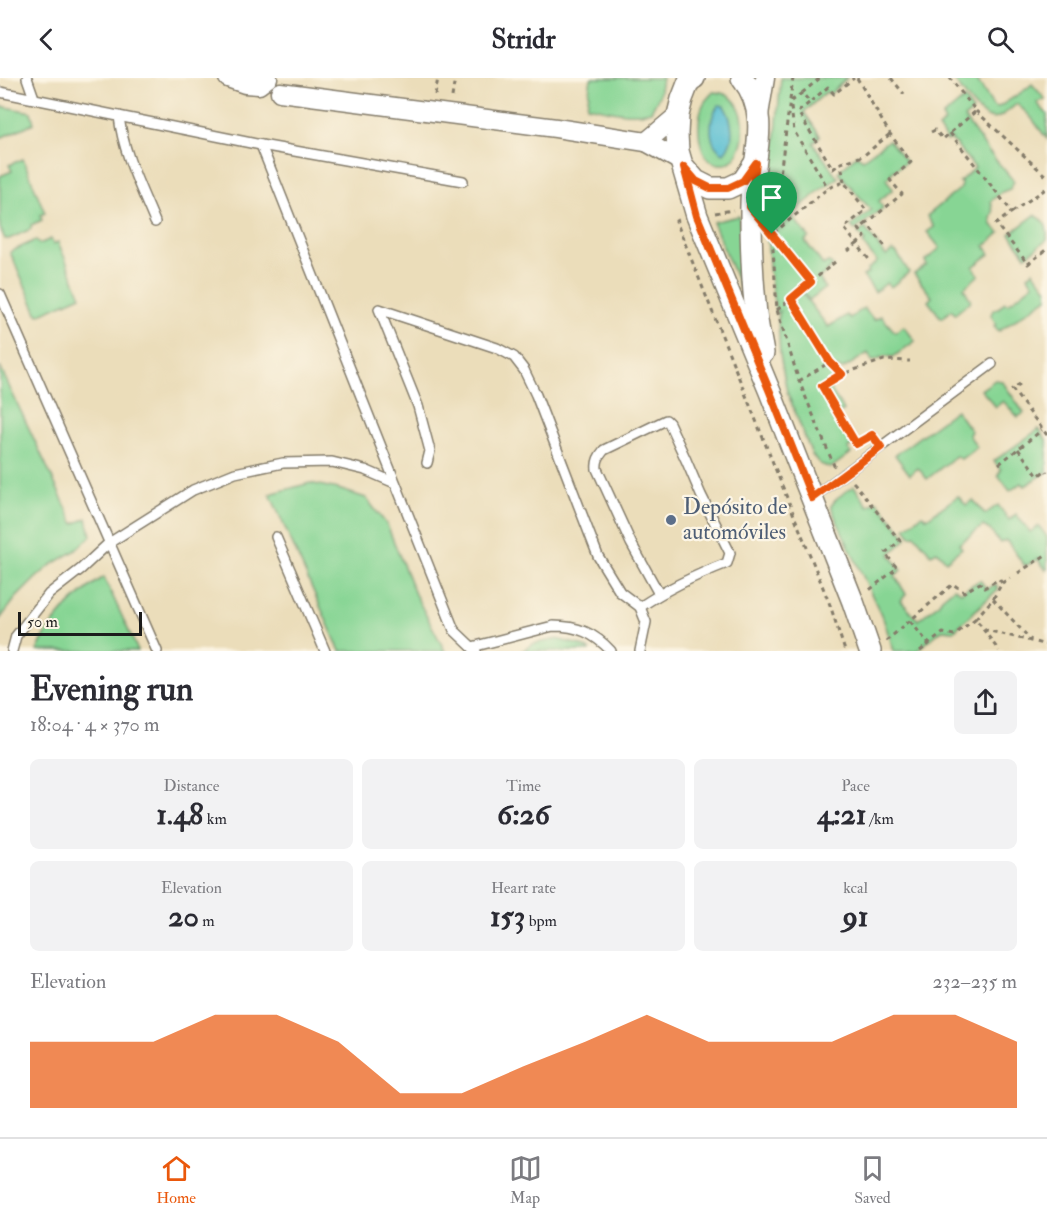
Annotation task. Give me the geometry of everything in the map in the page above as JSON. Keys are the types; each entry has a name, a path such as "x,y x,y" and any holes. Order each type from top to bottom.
{"street":[{"path":"228,78 245,84 272,83 646,141 683,164 696,181 710,188 728,188 743,181 756,163"},
{"path":"742,78 749,86 759,115"},
{"path":"765,78 759,115 760,139 750,207 755,304 770,392"},
{"path":"690,79 678,115 677,134 678,151 697,216 854,602 876,647"},
{"path":"646,141 678,115"}],"lane":[{"path":"27,78 34,98"},
{"path":"0,92 261,146 463,181"},
{"path":"119,116 120,131 127,154 155,222"},
{"path":"261,146 454,630 474,649 554,626 571,626 603,642 610,651"},
{"path":"0,294 157,651"},
{"path":"427,463 430,451 418,406 379,309 497,348 514,357 524,370 536,395 598,556 620,592 640,607 646,622 640,651"},
{"path":"812,498 992,364"},
{"path":"640,607 659,594 727,562 730,553 666,420 604,450 596,464 631,543 659,594"},
{"path":"12,651 16,636 49,594 109,543 193,490 235,473 283,463 332,462 395,483"},
{"path":"276,537 326,651"}],"path":[{"path":"793,78 772,234 777,310 799,381 839,477 855,484 900,541 885,553 897,568 854,602"},
{"path":"790,102 820,78"},
{"path":"848,251 865,237 859,230 902,194 890,180 911,162 890,134 856,78 834,94 828,87 798,112 833,169 842,163 863,156 890,134"},
{"path":"891,78 904,94"},
{"path":"950,78 976,111 1047,177"},
{"path":"802,93 810,102"},
{"path":"790,102 794,131 828,188"},
{"path":"931,132 935,130 943,139 976,111"},
{"path":"950,133 1012,212"},
{"path":"905,154 909,150"},
{"path":"842,163 844,182 866,210 844,228 871,262"},
{"path":"772,234 828,188 844,182"},
{"path":"1047,188 996,224 1028,264 1047,249"},
{"path":"750,207 811,282"},
{"path":"867,223 887,249"},
{"path":"777,310 835,262"},
{"path":"791,299 830,362 842,374"},
{"path":"881,447 872,435 856,444 822,386 842,374 884,360 910,361"},
{"path":"799,381 830,362"},
{"path":"1020,384 1012,389 1047,435"},
{"path":"999,464 1042,430"},
{"path":"1018,449 1038,476 1047,471"},
{"path":"1018,573 1047,554"},
{"path":"920,651 943,633 954,635 975,619 993,599 1002,583 1010,578"},
{"path":"876,647 954,584 964,592 980,583 984,588 999,579 1002,583"},
{"path":"993,599 1032,642"},
{"path":"975,619 986,630 1047,645"},
{"path":"975,619 999,651"},
{"path":"910,621 929,644"}],"green space":[{"path":"591,78 662,78 659,96 651,111 635,113 587,106"},
{"path":"781,78 847,78 830,94 826,92 804,112 820,136 813,143 838,178 791,215 809,237 805,241 823,265 828,262 833,266 819,278 825,288 809,300 802,293 828,327 847,315 850,318 864,308 874,320 881,316 895,332 904,326 915,341 893,357 885,356 872,361 868,353 843,369 833,368 839,378 828,386 844,410 836,415 853,445 848,448 851,453 831,468 820,464 812,455 787,392 780,355 778,319 780,311 776,314 770,278 767,232"},
{"path":"953,78 976,78 993,106 997,108 1032,84 1045,99 1037,103 1047,114 1047,139 1030,116 1017,104 997,118 985,116 972,104"},
{"path":"713,92 727,95 737,104 742,116 741,144 729,163 719,164 711,161 702,147 699,119 705,102"},
{"path":"964,99 973,111 964,118 1014,181 1010,189 991,201 992,225 1000,233 985,246 990,254 973,267 979,275 964,288 971,301 955,314 952,310 941,318 928,301 932,297 914,274 927,265 925,261 940,248 927,232 934,227 927,216 961,188 959,182 975,168 951,139 947,141 938,128 945,122 942,117"},
{"path":"0,106 31,112 34,123 0,138"},
{"path":"889,140 906,162 886,179 893,189 879,201 883,208 855,230 851,226 871,210 838,172 857,155 863,159"},
{"path":"23,159 45,213 40,215 42,220 31,225 31,229 5,239 0,228 0,176 12,171 9,165"},
{"path":"1035,215 1046,225 1047,240 1026,256 1010,234"},
{"path":"739,216 744,298 713,222"},
{"path":"865,228 886,256 892,251 897,253 909,272 891,287 887,283 875,292 863,276 877,262 863,244 865,241 858,233"},
{"path":"51,239 53,244 58,242 81,296 38,315 10,252 36,240 39,244"},
{"path":"1033,271 1047,289 1047,298 999,331 994,326 996,324 991,315 993,310 1005,302 1008,304 1033,284 1028,276"},
{"path":"0,367 74,524 87,518 91,536 75,551 51,565 36,578 16,598 0,619"},
{"path":"995,380 1002,381 1024,413 1018,417 1003,401 996,407 981,390"},
{"path":"956,410 971,431 969,435 977,447 961,459 956,456 927,479 918,468 910,475 895,455"},
{"path":"1039,429 1047,441 1047,472 1025,486 1021,483 1010,491 998,475 1001,470 994,461"},
{"path":"310,483 366,498 387,525 415,594 445,651 340,651 270,494"},
{"path":"854,486 868,506 877,501 907,538 890,554 901,570 895,576 906,594 901,601 918,620 954,588 961,592 980,580 987,590 995,584 998,589 954,631 942,630 916,651 894,651 884,621 831,506 837,498"},
{"path":"958,496 966,505 973,500 985,514 998,505 1009,520 1016,514 1030,532 1039,526 1047,537 1047,569 1038,559 1025,566 1006,540 1000,543 990,530 983,526 959,544 962,548 946,561 937,551 931,554 915,535 911,536 905,528 922,515 927,518"},
{"path":"104,577 138,651 37,651 49,629 64,610"},
{"path":"557,639 580,645 591,651 522,651 533,644"}],"water":[{"path":"719,105 724,106 732,130 728,148 724,153 714,144 711,130 713,116"}],"place":[{"name":"Depósito de automóviles","path":"671,520"}],"route":[{"path":"756,163 750,207 772,234 811,282 791,299 830,362 842,374 822,386 856,444 872,435 881,447 812,498 697,216 684,167 696,181 710,188 728,188 743,181 756,163"}]}
